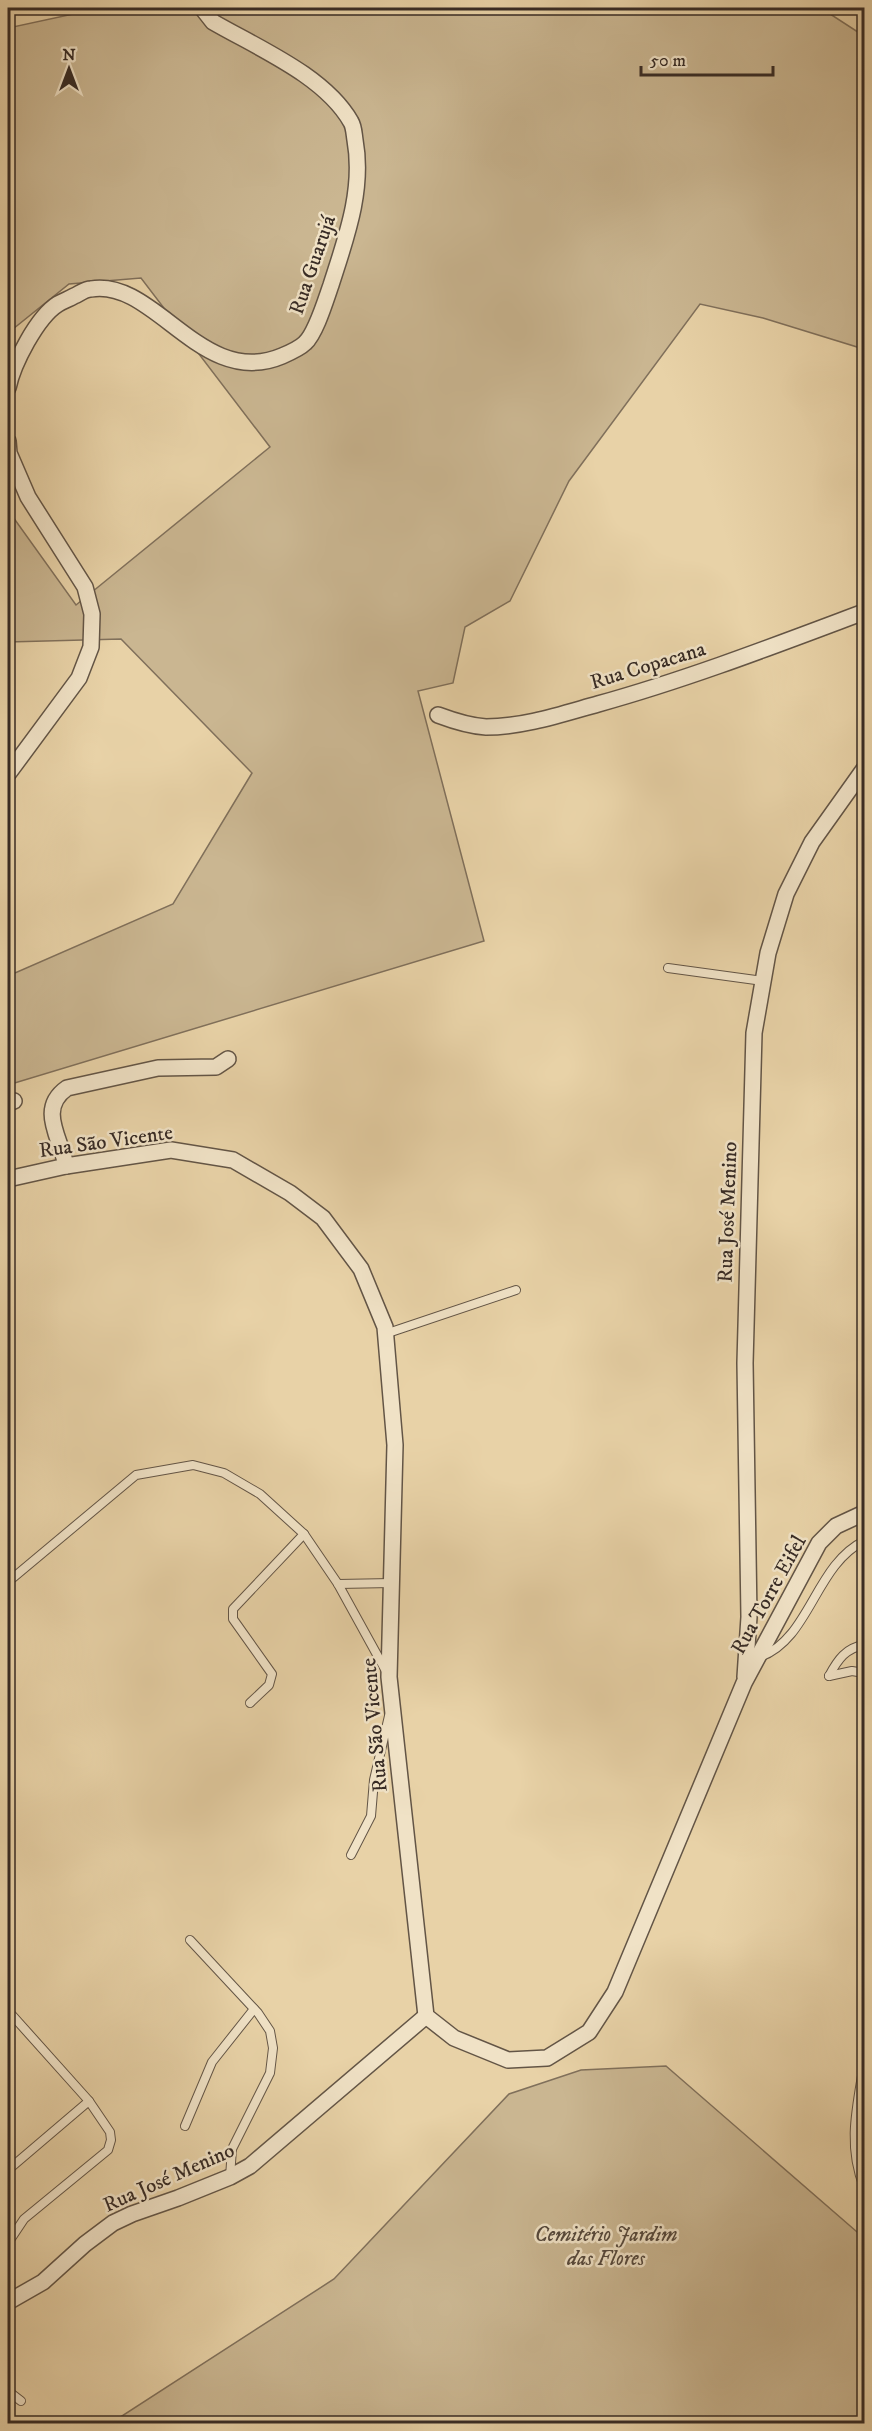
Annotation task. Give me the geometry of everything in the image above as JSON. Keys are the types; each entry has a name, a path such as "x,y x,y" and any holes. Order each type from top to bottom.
{"street":[{"name":"Rua Guarujá","path":"8,388 11,371 31,336 56,305 89,288 113,289 132,298 210,351 230,360 255,363 282,357 306,342 317,322 352,222 357,184 357,152 352,124 331,97 311,79 213,22 202,8"},
{"path":"8,441 9,453 28,497 85,586 92,614 91,647 79,678 8,774"},
{"name":"Rua Copacana","path":"438,715 465,725 488,727 561,715 662,686 864,612"},
{"name":"Rua José Menino","path":"744,1683 749,1617 746,1352 754,1033 768,953 786,894 813,842 864,769"},
{"path":"66,1166 51,1118 52,1107 60,1093 67,1088 158,1068 216,1067 228,1059"},
{"name":"Rua São Vicente","path":"8,1179 66,1166 171,1150 232,1160 290,1193 323,1218 361,1269 385,1334 395,1445 389,1677 426,2016"},
{"name":"Rua Torre Eifel","path":"744,1683 819,1543 836,1526 864,1513"},
{"path":"426,2016 454,2038 508,2060 547,2058 589,2032 615,1992 744,1683"},
{"name":"Rua José Menino","path":"11,2296 44,2282 85,2244 113,2223 230,2177 250,2166 426,2016"}],"lane":[{"path":"668,968 763,981"},
{"path":"385,1334 516,1290"},
{"path":"8,1582 136,1475 193,1465 224,1473 260,1494 304,1534 338,1584 389,1677"},
{"path":"250,1703 269,1685 272,1674 232,1618 233,1609 304,1534"},
{"path":"758,1658 772,1653 788,1639 835,1565 852,1547 864,1541"},
{"path":"338,1584 392,1583"},
{"path":"864,1645 852,1647 844,1653 829,1676 852,1671 864,1673"},
{"path":"351,1855 370,1816 376,1771 392,1706"},
{"path":"190,1940 254,2009 270,2031 273,2048 270,2073 232,2150 230,2177"},
{"path":"185,2126 212,2062 254,2009"},
{"path":"8,2243 24,2219 108,2150 111,2140 110,2132 89,2101 12,2015"},
{"path":"864,2064 853,2133 855,2160 864,2187"},
{"path":"8,2170 89,2101"},
{"path":"8,2391 21,2401"}],"green space":[{"path":"101,8 821,8 864,36 864,355 857,347 763,318 700,304 569,481 510,601 465,627 453,683 418,691 484,941 8,1085 8,976 173,904 252,773 121,639 8,642 8,510 76,605 270,447 141,278 69,284 8,333 8,28"},
{"name":"Cemitério Jardim das Flores","path":"666,2066 864,2238 864,2423 111,2423 334,2279 509,2094 581,2070"}]}
